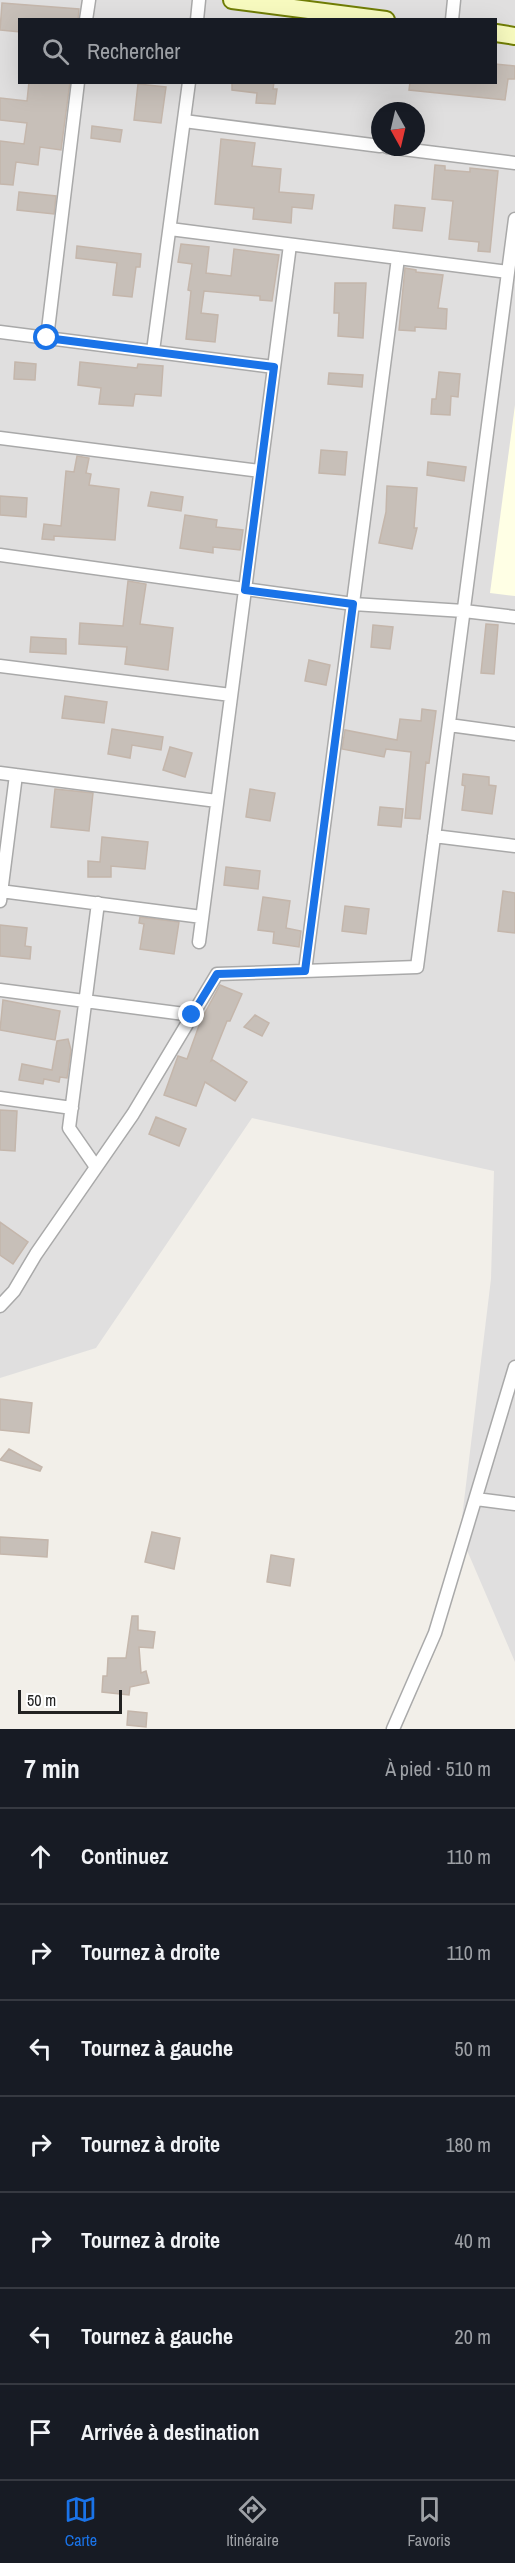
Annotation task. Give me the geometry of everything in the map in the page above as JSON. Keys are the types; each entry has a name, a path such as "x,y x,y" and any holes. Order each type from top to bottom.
{"main road":[{"path":"232,0 371,18"},
{"path":"497,33 515,36"}],"street":[{"path":"86,18 89,0"},
{"path":"197,18 200,0"},
{"path":"452,18 454,0"},
{"path":"47,338 78,84"},
{"path":"153,351 189,84"},
{"path":"184,121 371,145"},
{"path":"425,152 515,163"},
{"path":"0,1306 14,1291 36,1254 133,1114 217,974 417,968 515,219"},
{"path":"170,229 508,272"},
{"path":"199,942 290,245"},
{"path":"305,971 398,258"},
{"path":"0,332 274,367"},
{"path":"0,438 260,471"},
{"path":"0,555 353,604 515,617"},
{"path":"0,666 231,695"},
{"path":"449,725 515,734"},
{"path":"0,773 217,801"},
{"path":"16,775 0,894 98,903 202,917"},
{"path":"434,836 515,846"},
{"path":"96,1167 69,1128 98,903"},
{"path":"0,990 192,1015"},
{"path":"0,1098 72,1108"},
{"path":"393,1729 435,1633 515,1367"},
{"path":"476,1499 515,1504"}],"shaded area":[{"path":"0,0 515,0 515,1662 460,1534 491,1279 494,1171 252,1118 96,1348 0,1378"},
{"path":"515,405 515,596 490,593"}],"building":[{"path":"2,3 79,9 78,18 18,18 18,32 0,30"},
{"path":"497,64 515,66 515,79 508,79 505,100 409,90 410,84 497,84"},
{"path":"29,84 70,84 61,150 40,147 38,165 16,162 13,185 0,184 0,141 24,144 27,123 0,120 0,98 27,101"},
{"path":"138,84 166,87 161,123 134,120"},
{"path":"232,84 274,84 273,89 277,89 275,104 256,103 257,93 232,90"},
{"path":"92,126 122,130 120,142 91,138"},
{"path":"221,139 255,143 252,166 281,169 279,192 314,195 312,209 292,207 291,223 253,219 254,208 215,204"},
{"path":"435,165 445,166 445,170 470,172 470,168 498,171 490,252 478,251 479,242 449,239 453,201 432,199"},
{"path":"19,192 56,196 54,214 17,210"},
{"path":"395,205 425,208 422,231 393,228"},
{"path":"181,244 209,247 206,273 231,276 234,249 279,255 272,301 260,300 260,296 204,291 201,313 218,315 215,342 186,339 191,291 188,290 192,264 178,262"},
{"path":"77,246 141,254 140,267 136,267 132,297 113,295 117,263 76,258"},
{"path":"405,268 416,270 416,272 443,275 438,308 447,309 446,329 415,327 415,331 399,330"},
{"path":"335,283 366,283 363,338 338,336 339,313 334,313"},
{"path":"15,362 36,364 35,380 14,379"},
{"path":"80,362 137,368 138,364 163,366 161,396 135,394 133,406 99,404 101,388 78,385"},
{"path":"439,372 460,374 458,397 451,396 450,415 431,414 432,399 436,399"},
{"path":"329,373 363,375 362,387 328,384"},
{"path":"321,450 347,452 345,475 319,473"},
{"path":"77,456 89,458 86,473 91,474 89,485 119,489 115,540 54,536 54,540 42,539 44,524 61,526 66,471 74,472"},
{"path":"428,462 466,467 464,481 427,475"},
{"path":"387,486 417,488 414,528 417,528 412,549 379,543 386,512"},
{"path":"151,492 183,497 181,511 148,506"},
{"path":"0,496 27,498 26,517 0,515"},
{"path":"185,515 217,520 216,527 243,530 240,550 213,547 213,553 180,548"},
{"path":"128,581 146,584 140,624 173,628 168,670 125,664 127,647 79,644 80,623 123,626"},
{"path":"486,624 498,625 494,674 481,673"},
{"path":"373,625 393,627 390,649 371,647"},
{"path":"31,637 66,639 66,654 30,652"},
{"path":"309,660 330,665 326,685 305,681"},
{"path":"65,696 107,702 104,723 62,718"},
{"path":"422,709 436,711 429,763 426,762 420,819 405,818 411,752 386,749 384,757 342,749 345,730 397,740 400,719 421,721"},
{"path":"112,729 163,737 161,750 132,745 130,758 108,754"},
{"path":"170,747 192,753 185,777 163,770"},
{"path":"463,774 489,777 489,785 496,786 492,814 462,810 465,786 462,785"},
{"path":"55,789 93,793 89,831 51,827"},
{"path":"250,789 275,793 270,821 246,817"},
{"path":"380,807 403,809 401,827 378,825"},
{"path":"102,837 148,842 145,869 111,866 111,877 88,877 88,861 100,862"},
{"path":"226,867 260,871 258,889 224,885"},
{"path":"503,891 515,893 515,933 498,931"},
{"path":"263,897 290,901 286,928 301,931 299,947 273,943 274,932 258,930"},
{"path":"345,906 369,909 366,934 342,931"},
{"path":"140,917 179,922 174,954 140,949 144,924 139,923"},
{"path":"0,925 27,928 25,946 31,947 30,959 0,956"},
{"path":"220,985 242,994 230,1021 227,1021 211,1061 213,1060 247,1082 235,1101 205,1082 196,1106 164,1095 178,1056 187,1059 201,1020"},
{"path":"3,1000 60,1011 55,1040 0,1030"},
{"path":"255,1015 269,1023 262,1036 244,1027"},
{"path":"68,1039 71,1050 67,1078 60,1077 59,1082 44,1079 43,1084 19,1080 22,1064 52,1070 57,1041"},
{"path":"0,1110 17,1111 15,1151 0,1150"},
{"path":"156,1117 186,1129 179,1146 149,1134"},
{"path":"0,1222 28,1242 13,1264 0,1255"},
{"path":"0,1399 32,1403 29,1433 0,1430"},
{"path":"9,1449 42,1467 40,1471 0,1460"},
{"path":"152,1532 180,1538 174,1569 145,1562"},
{"path":"0,1537 48,1540 47,1557 0,1554"},
{"path":"271,1555 294,1559 290,1586 267,1582"},
{"path":"132,1616 138,1616 138,1630 155,1632 153,1648 139,1647 141,1673 146,1671 149,1683 130,1687 129,1695 102,1692 103,1676 107,1676 108,1658 126,1658"},
{"path":"128,1711 147,1713 146,1727 127,1725"}],"route":[{"path":"47,338 274,367 245,590 353,604 305,971 217,974 192,1015"}]}
